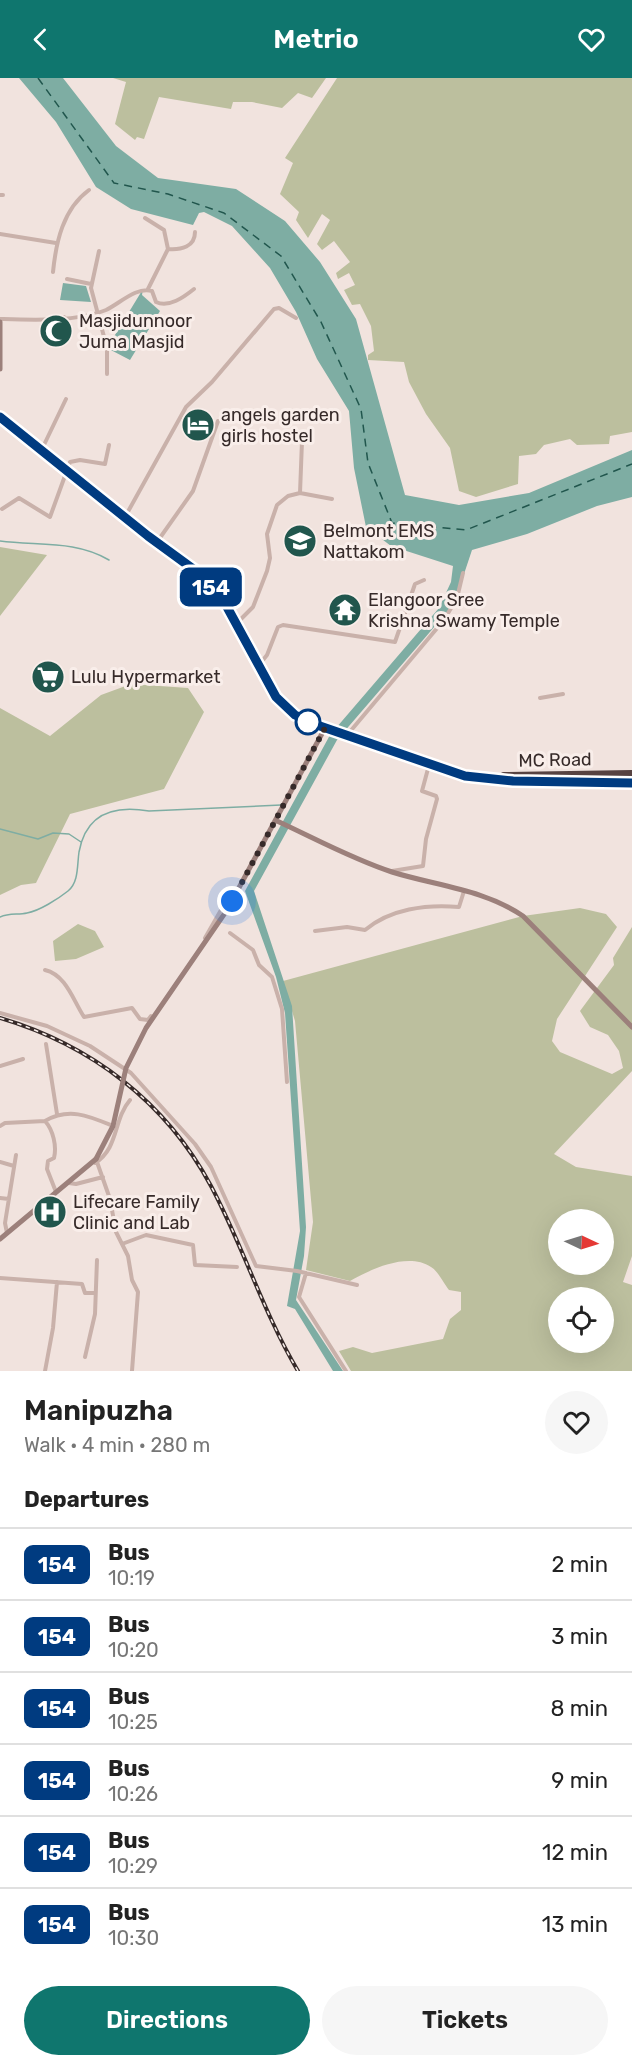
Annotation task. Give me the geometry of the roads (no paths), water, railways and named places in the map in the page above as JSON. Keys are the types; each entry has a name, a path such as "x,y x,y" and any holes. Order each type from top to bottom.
{"highway":[{"name":"MC Road","path":"0,417 156,543 200,574 219,596 272,691 295,715 325,728 457,774 479,778 540,782 632,783"},
{"name":"MC Road","path":"479,778 632,774"}],"main road":[{"path":"0,321 0,369"},
{"path":"0,1239 95,1162 113,1126 126,1068 146,1028 227,910 277,821 325,728"},
{"path":"277,821 391,871 489,896 523,916 632,1027"}],"street":[{"path":"53,272 56,243 71,209 89,190"},
{"path":"0,321 64,317 98,312 148,289 168,249 164,230 145,218"},
{"path":"168,249 187,247 194,240 195,232"},
{"path":"0,234 56,243"},
{"path":"99,251 91,285 107,348 107,374"},
{"path":"67,279 91,285"},
{"path":"148,289 152,291 159,304 181,299 194,289"},
{"path":"125,517 186,407 212,382 274,309 281,309 296,318"},
{"path":"63,344 64,317"},
{"path":"42,449 66,399"},
{"path":"156,543 193,491 218,421"},
{"path":"300,493 302,441"},
{"path":"2,509 19,498 50,517 70,462 74,460 105,464 109,445"},
{"path":"236,624 253,607 267,571 270,558 267,534 277,505 288,496 300,493 332,499"},
{"path":"344,733 444,620 457,598 463,573"},
{"path":"258,665 267,655 278,627 283,625 395,642 415,584 424,580"},
{"path":"540,698 563,694"},
{"path":"391,871 423,866 425,862 426,839 437,799 436,795 422,791 429,765"},
{"path":"315,931 347,927 365,930 386,915 418,908 459,907 464,890"},
{"path":"45,970 54,972 62,979 84,1017 132,1008 139,1018 148,1020 225,903 232,901"},
{"path":"230,933 253,950 259,965 272,977 282,1009 287,1082"},
{"path":"0,1013 45,1025 80,1041 131,1073 195,1144 211,1167 255,1265 297,1271 357,1285"},
{"path":"46,1044 57,1114"},
{"path":"0,1066 23,1059"},
{"path":"130,1100 122,1112 114,1141 95,1162 103,1177 114,1227 128,1256 132,1280 138,1292 132,1371"},
{"path":"0,1126 4,1122 45,1120 57,1114 85,1114 113,1126"},
{"path":"45,1120 50,1126 56,1151 54,1158 48,1161 47,1169 56,1192"},
{"path":"7,1233 5,1223 16,1155"},
{"path":"0,1162 14,1166"},
{"path":"68,1182 76,1184 103,1177"},
{"path":"0,1198 9,1199"},
{"path":"122,1244 148,1235 194,1246 195,1265 237,1267"},
{"path":"85,1357 94,1320 97,1260"},
{"path":"305,1273 299,1297 302,1306 346,1371"},
{"path":"0,1278 82,1284 85,1293 95,1293"},
{"path":"45,1371 53,1328 57,1282"}],"water":[{"path":"19,78 63,78 116,146 158,178 236,189 285,221 320,262 356,319 405,495 459,505 529,493 632,450 632,497 597,506 527,534 472,550 454,604 337,740 254,891 292,1006 306,1227 304,1256 296,1300 343,1371 333,1371 295,1309 287,1306 300,1231 285,1013 276,977 245,891 330,735 439,608 451,582 453,566 391,546 366,527 354,468 349,411 317,359 296,312 270,268 232,226 204,212 199,213 193,225 131,209 96,187 56,122"},
{"path":"63,283 86,286 91,302 60,300"},
{"path":"143,289 142,295 160,311 130,360 107,348"}],"waterway":[{"path":"0,541 83,549 109,560"},
{"path":"0,917 37,910 68,891 76,878 79,852 88,828 95,820 114,811 281,805"},
{"path":"0,829 38,839 53,833 69,834 81,842"}],"railway":[{"path":"0,1018 65,1044 95,1061 123,1081 172,1128 193,1156 211,1186 274,1326 298,1371"}],"place":[{"name":"Masjidunnoor Juma Masjid","path":"56,331"},
{"name":"angels garden girls hostel","path":"198,425"},
{"name":"Belmont EMS Nattakom","path":"300,541"},
{"name":"Elangoor Sree Krishna Swamy Temple","path":"345,610"},
{"name":"Lulu Hypermarket","path":"48,677"},
{"name":"Lifecare Family Clinic and Lab","path":"50,1212"}]}
